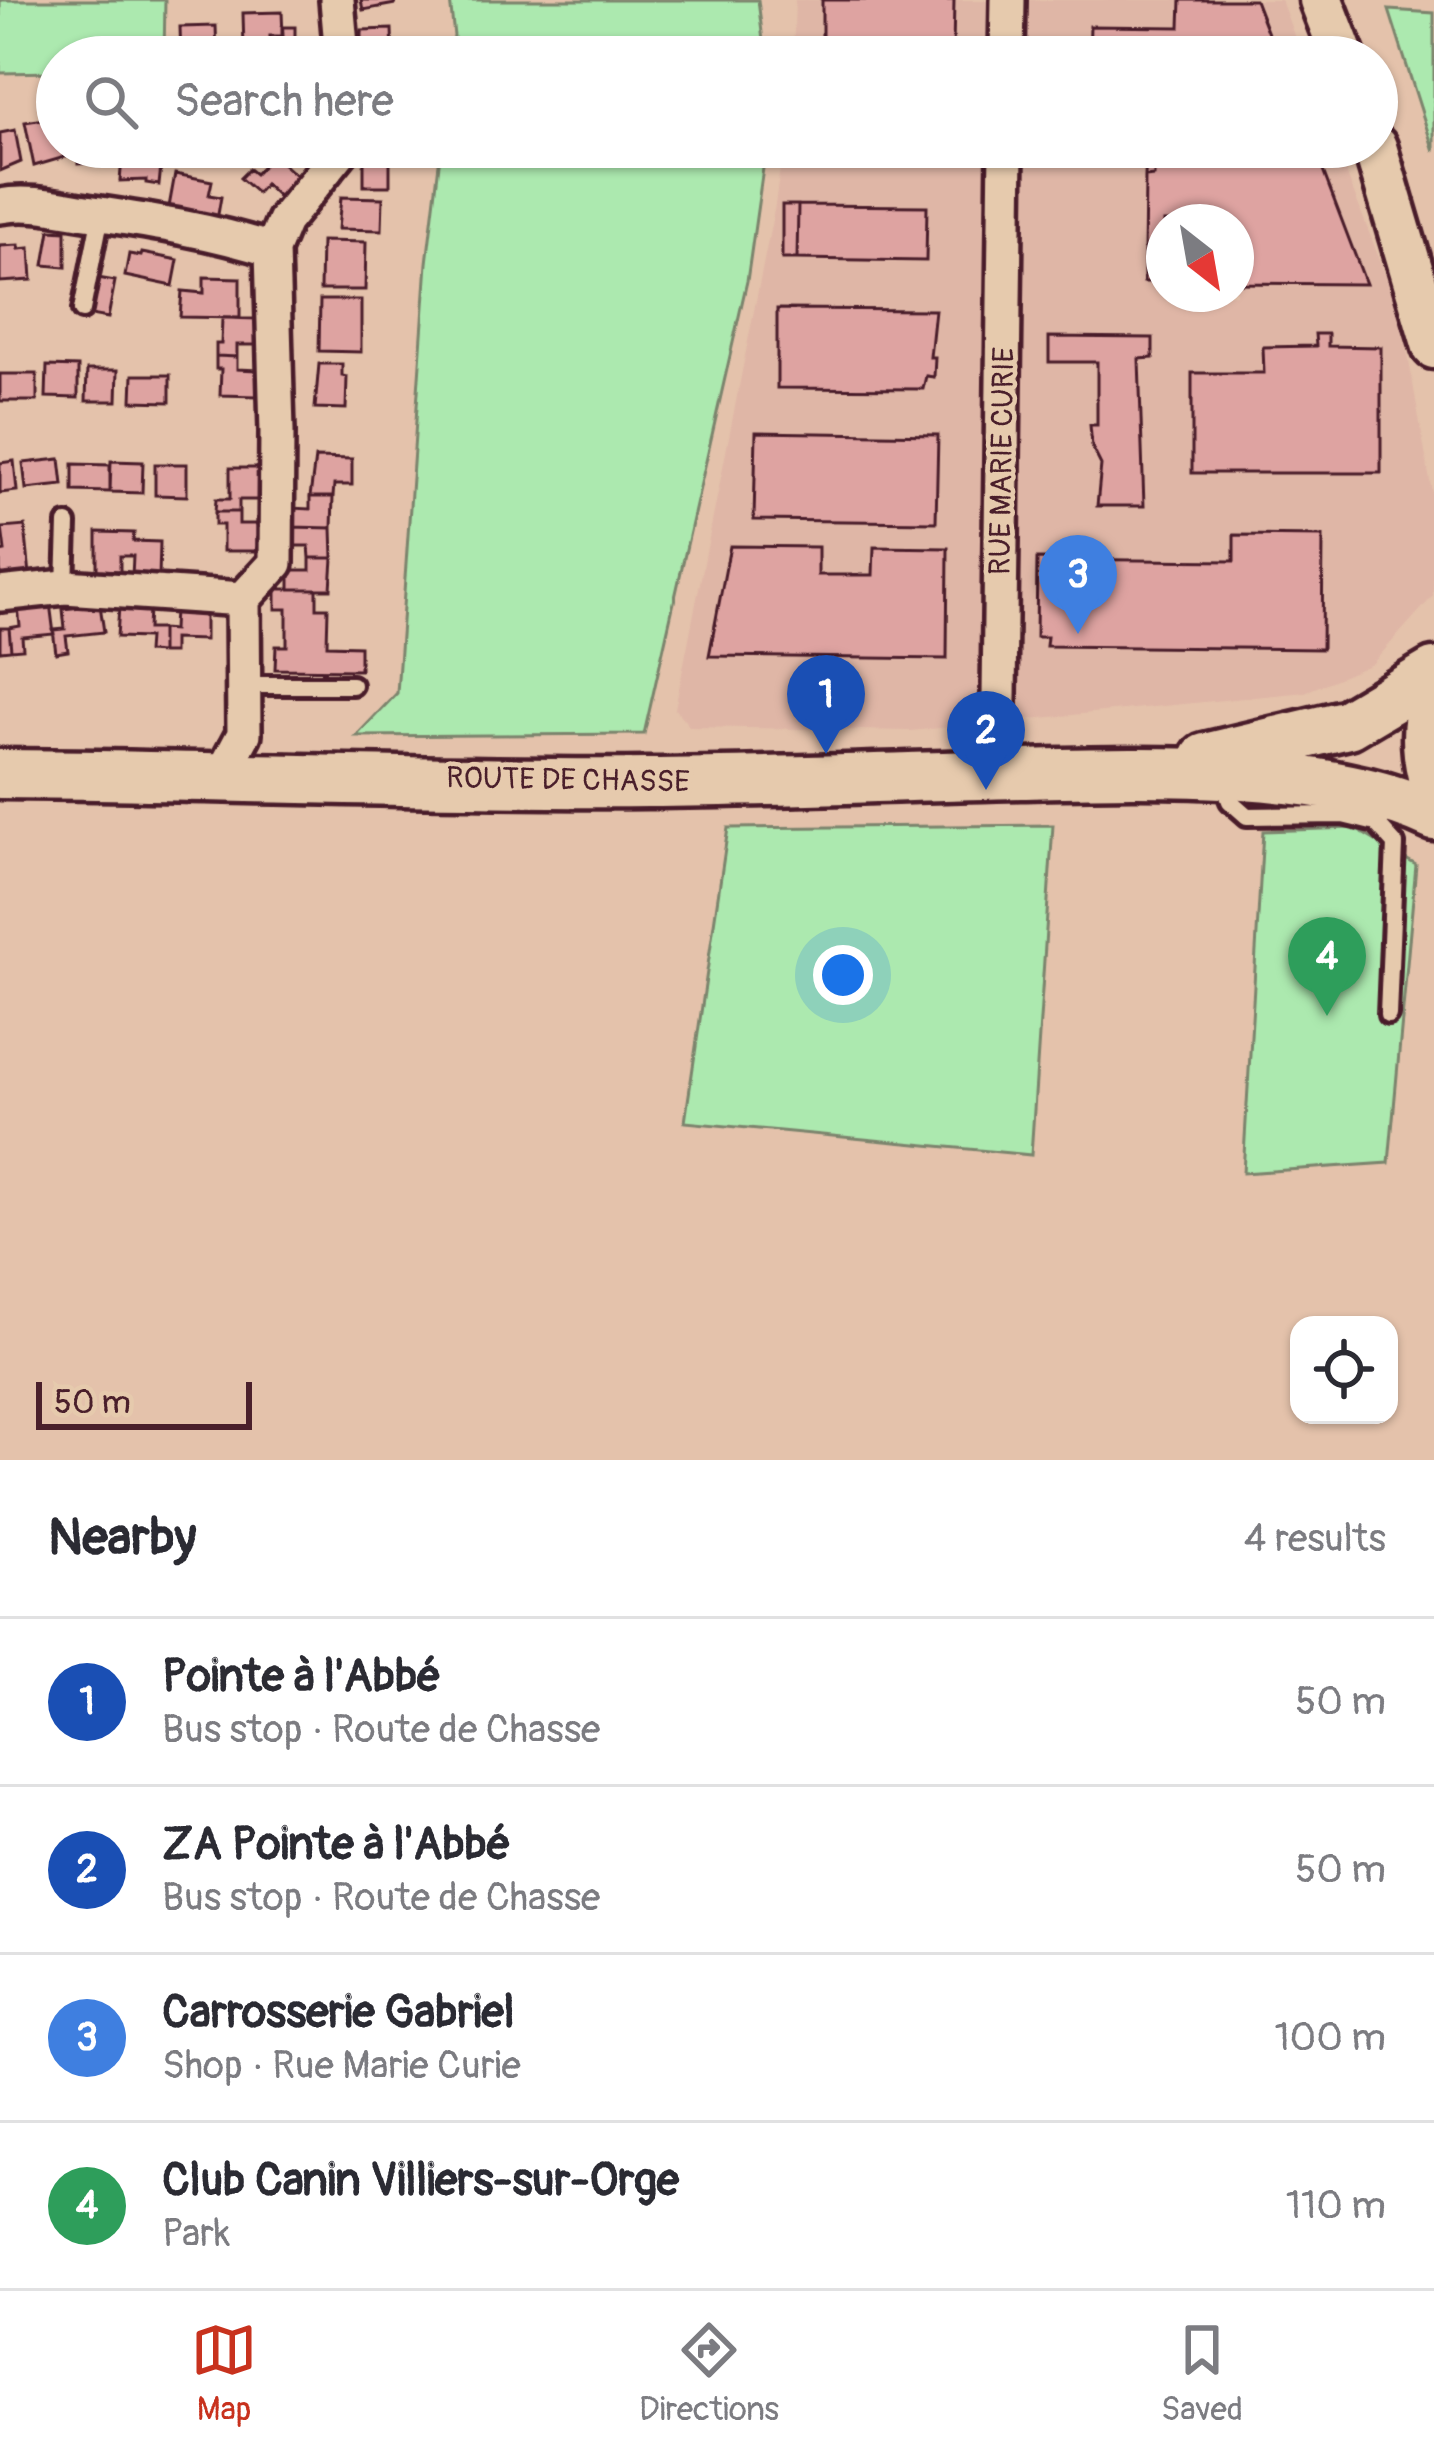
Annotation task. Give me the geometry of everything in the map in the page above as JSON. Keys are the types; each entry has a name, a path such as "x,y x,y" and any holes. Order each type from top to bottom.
{"main road":[{"path":"1136,771 1271,745 1348,724 1434,673"},
{"path":"1434,695 1427,716 1427,759 1434,783"},
{"name":"ROUTE DE CHASSE","path":"0,774 648,783 1136,771"},
{"path":"1136,771 1361,792 1405,802 1434,816"}],"street":[{"path":"337,0 340,36"},
{"path":"1007,36 1008,0"},
{"path":"1321,0 1335,36"},
{"path":"222,775 244,734 243,599 276,563 278,432 272,250 284,221 327,168"},
{"name":"RUE MARIE CURIE","path":"998,775 1006,168"},
{"path":"1382,168 1434,347"},
{"path":"1383,168 1434,270"},
{"path":"0,206 20,202 215,232 272,250"},
{"path":"0,594 65,587 243,599"}],"lane":[{"path":"82,310 100,214"},
{"path":"65,587 67,524"},
{"path":"244,686 352,685"},
{"path":"1220,776 1230,801 1246,816 1343,815 1376,823 1395,844 1388,1015"}],"shaded area":[{"path":"795,0 1281,0 1294,36 794,36"},
{"path":"780,168 1344,168 1401,315 1434,504 1433,596 1372,664 1305,692 910,731 690,727 675,709"}],"green space":[{"path":"0,0 165,0 164,36 36,36 36,72 0,73"},
{"path":"450,0 758,0 762,36 454,36"},
{"path":"1389,10 1434,13 1434,151 1398,36"},
{"path":"438,168 763,168 747,281 644,734 356,736 397,693 427,263"},
{"path":"1053,825 1031,1155 685,1122 728,828"},
{"path":"1354,828 1416,865 1389,1163 1243,1173 1263,831"}],"building":[{"path":"361,0 394,0 395,4 363,10"},
{"path":"822,0 954,0 953,36 822,36"},
{"path":"1181,0 1255,0 1269,36 1090,36 1090,26 1180,27"},
{"path":"282,12 283,36 244,36 243,13"},
{"path":"216,26 216,36 180,36 180,27"},
{"path":"282,27 295,27 295,36 282,36"},
{"path":"392,29 392,36 362,36 362,30"},
{"path":"36,120 34,166 25,122"},
{"path":"15,130 21,162 0,171 0,133"},
{"path":"121,168 161,168 159,185 146,180 120,181"},
{"path":"261,168 288,168 300,179 281,199 265,184 257,193 240,178 249,169 255,174"},
{"path":"364,168 390,168 390,186 364,186"},
{"path":"1154,168 1322,168 1366,284 1254,283 1254,204 1146,204 1144,258 1145,177 1154,176"},
{"path":"175,174 212,181 209,195 221,197 217,220 169,207"},
{"path":"341,197 383,198 382,230 338,229"},
{"path":"782,205 798,205 797,259 782,259"},
{"path":"798,205 927,206 926,261 797,259"},
{"path":"50,230 66,231 66,267 44,265"},
{"path":"321,241 366,242 365,290 320,290"},
{"path":"19,245 19,249 30,248 32,280 0,282 0,246"},
{"path":"129,254 178,260 173,286 125,276"},
{"path":"92,277 115,281 108,318 85,314"},
{"path":"204,277 240,278 240,318 180,317 182,291 204,293"},
{"path":"320,300 361,300 361,352 319,351"},
{"path":"777,309 935,310 930,357 935,357 934,377 926,376 923,389 777,388"},
{"path":"222,318 259,319 259,345 237,345 237,357 216,356"},
{"path":"1315,334 1328,334 1328,346 1381,347 1381,473 1192,473 1192,373 1264,373 1263,347 1316,346"},
{"path":"1049,337 1153,338 1153,358 1139,359 1144,506 1097,506 1101,465 1092,447 1090,425 1097,425 1097,362 1049,362"},
{"path":"216,356 237,357 237,369 258,370 258,396 220,395 221,369 216,369"},
{"path":"319,364 342,364 342,376 347,377 346,409 315,408"},
{"path":"47,366 78,367 78,398 46,397"},
{"path":"87,370 118,370 117,401 86,401"},
{"path":"0,374 37,374 37,401 0,401"},
{"path":"133,375 170,375 170,402 132,401"},
{"path":"756,432 938,435 936,522 754,520"},
{"path":"315,458 352,459 352,485 334,485 333,497 310,497"},
{"path":"60,459 63,485 26,489 23,463"},
{"path":"14,461 17,491 0,493 0,463"},
{"path":"111,461 143,462 142,493 110,492"},
{"path":"73,464 110,465 110,492 73,491"},
{"path":"155,464 187,464 187,496 155,495"},
{"path":"230,468 261,468 261,500 239,500 239,512 215,512 216,499 230,499"},
{"path":"310,497 333,497 332,528 291,527 291,508 310,509"},
{"path":"215,512 239,512 239,524 261,524 260,551 223,551 223,525 215,525"},
{"path":"25,526 30,575 0,578 0,552 5,551 2,528"},
{"path":"291,527 332,528 333,558 310,558 309,546 290,546"},
{"path":"97,532 134,533 133,541 160,542 159,578 132,577 133,556 120,556 120,571 97,570"},
{"path":"1234,535 1323,536 1322,649 1046,646 1047,637 1036,637 1037,559 1234,561"},
{"path":"730,546 818,547 818,575 873,575 874,547 948,548 947,659 709,656"},
{"path":"310,558 333,558 331,589 290,589 290,570 310,570"},
{"path":"276,589 317,589 317,608 328,608 327,645 360,646 360,670 275,669 276,646 287,646 287,609 276,609"},
{"path":"50,603 54,634 22,637 23,649 11,650 9,628 20,626 18,607"},
{"path":"100,605 104,632 66,636 68,651 56,653 53,630 65,629 63,609"},
{"path":"119,606 149,608 148,629 161,629 161,653 147,652 148,638 117,637"},
{"path":"174,609 205,609 205,640 173,639 173,653 161,653 161,629 173,630"},
{"path":"0,628 9,628 11,650 0,651"}],"place":[{"name":"Carrosserie Gabriel","path":"1078,634"},
{"name":"Pointe à l'Abbé","path":"826,754"},
{"name":"ZA Pointe à l'Abbé","path":"986,790"},
{"name":"Club Canin Villiers-sur-Orge","path":"1327,1016"}]}
